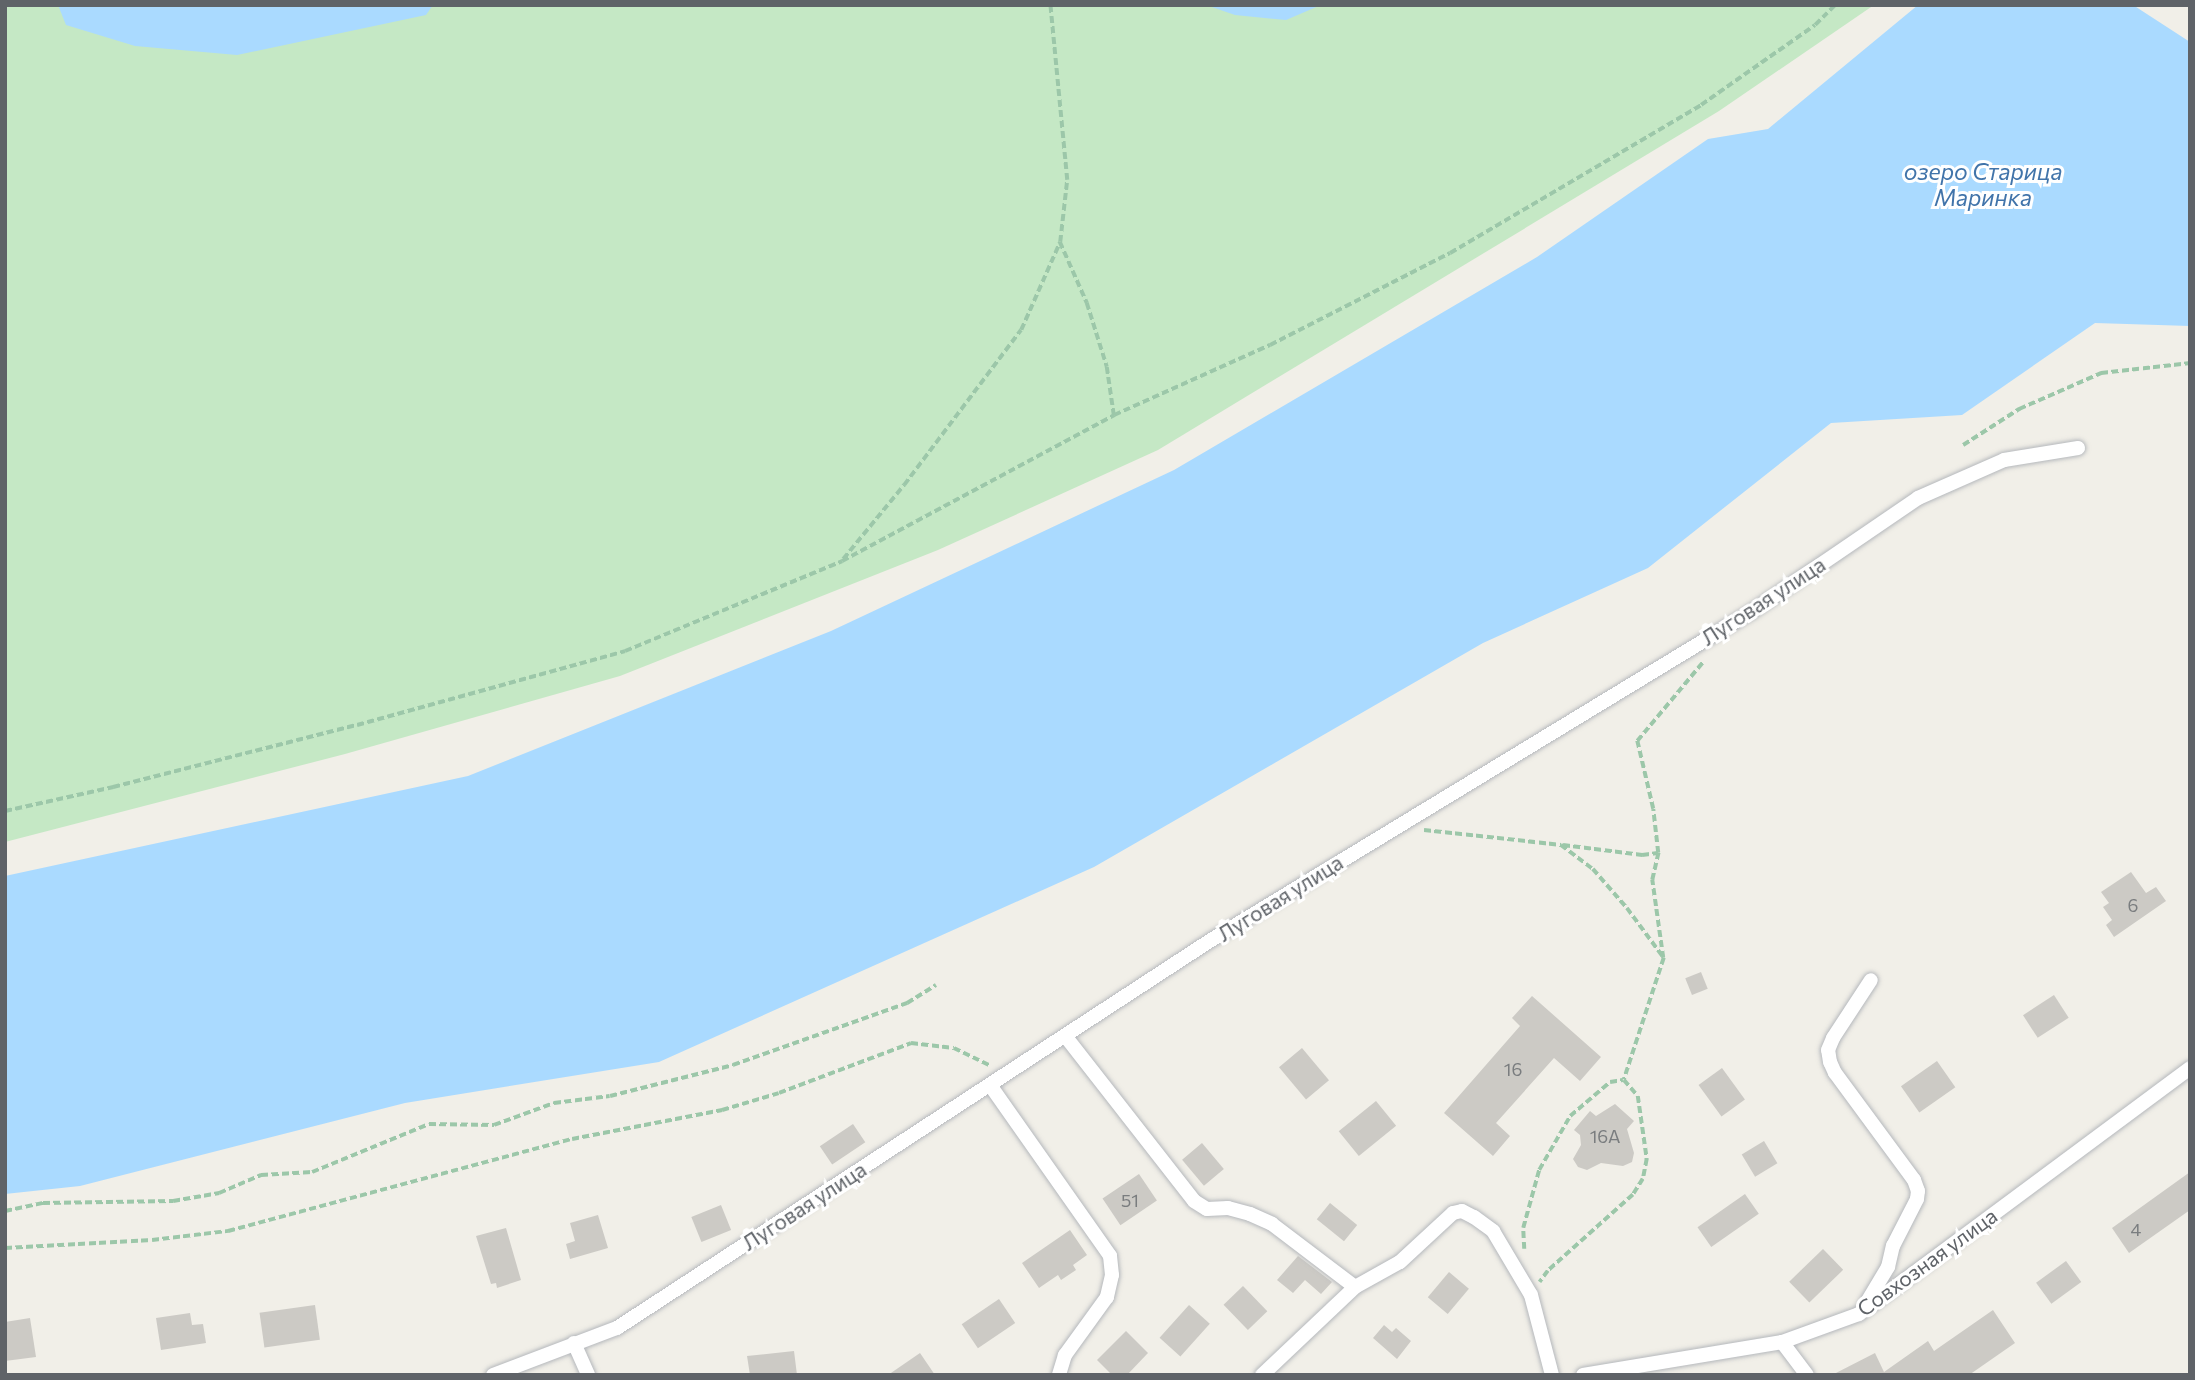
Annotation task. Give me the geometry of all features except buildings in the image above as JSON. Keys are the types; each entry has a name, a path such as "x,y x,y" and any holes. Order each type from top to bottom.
{"street":[{"name":"Луговая улица","path":"494,1375 617,1328 1208,943 1751,612 1918,498 2004,460 2078,448"},
{"path":"1859,1314 1888,1267 1893,1246 1917,1199 1914,1180 1835,1073 1828,1050 1871,980"},
{"path":"1066,1037 1194,1201 1207,1209 1228,1208 1272,1224 1356,1287"},
{"name":"Совхозная улица","path":"1583,1375 1782,1342 1859,1314 2190,1068"},
{"path":"990,1085 1110,1256 1112,1275 1107,1297 1065,1355 1059,1375"},
{"path":"1262,1375 1356,1287 1400,1262 1453,1213 1462,1212 1493,1231 1531,1295 1552,1375"},
{"path":"1782,1342 1807,1375"},
{"path":"574,1343 588,1375"}],"path":[{"path":"842,561 904,485 1021,330 1060,242 1067,180 1050,5"},
{"path":"5,811 113,788 357,725 625,651 842,561 1114,415 1270,345 1450,253 1701,105 1815,25 1835,5"},
{"path":"1060,242 1087,303 1107,367 1114,415"},
{"path":"1963,445 2020,409 2101,373 2190,363"},
{"path":"1624,1080 1664,958 1652,880 1658,853 1653,809 1637,741 1683,682 1712,652"},
{"path":"1394,828 1642,856 1658,853"},
{"path":"1561,845 1593,869 1627,908 1664,958"},
{"path":"5,1211 43,1203 173,1201 219,1193 261,1175 313,1172 429,1124 494,1125 554,1103 610,1096 733,1065 907,1003 936,985"},
{"path":"5,1248 139,1241 228,1231 572,1139 722,1110 779,1093 911,1043 954,1048 1006,1076"},
{"path":"1524,1252 1522,1228 1539,1170 1570,1116 1610,1082 1624,1080"},
{"path":"1531,1295 1548,1271 1633,1195 1643,1179 1647,1159 1644,1130 1637,1096 1624,1080"}],"green space":[{"path":"5,5 1874,5 1719,111 1158,450 938,550 620,676 345,754 5,842"}],"water":[{"path":"58,5 433,5 426,15 237,55 135,46 66,25"},
{"path":"1206,5 1321,5 1286,20 1235,15"},
{"name":"озеро Старица Маринка","path":"1918,5 2133,5 2190,42 2190,326 2095,323 1962,415 1831,423 1648,568 1483,643 1094,867 659,1062 405,1103 80,1186 5,1194 5,876 468,776 831,631 1174,470 1537,257 1708,139 1768,129"}]}
